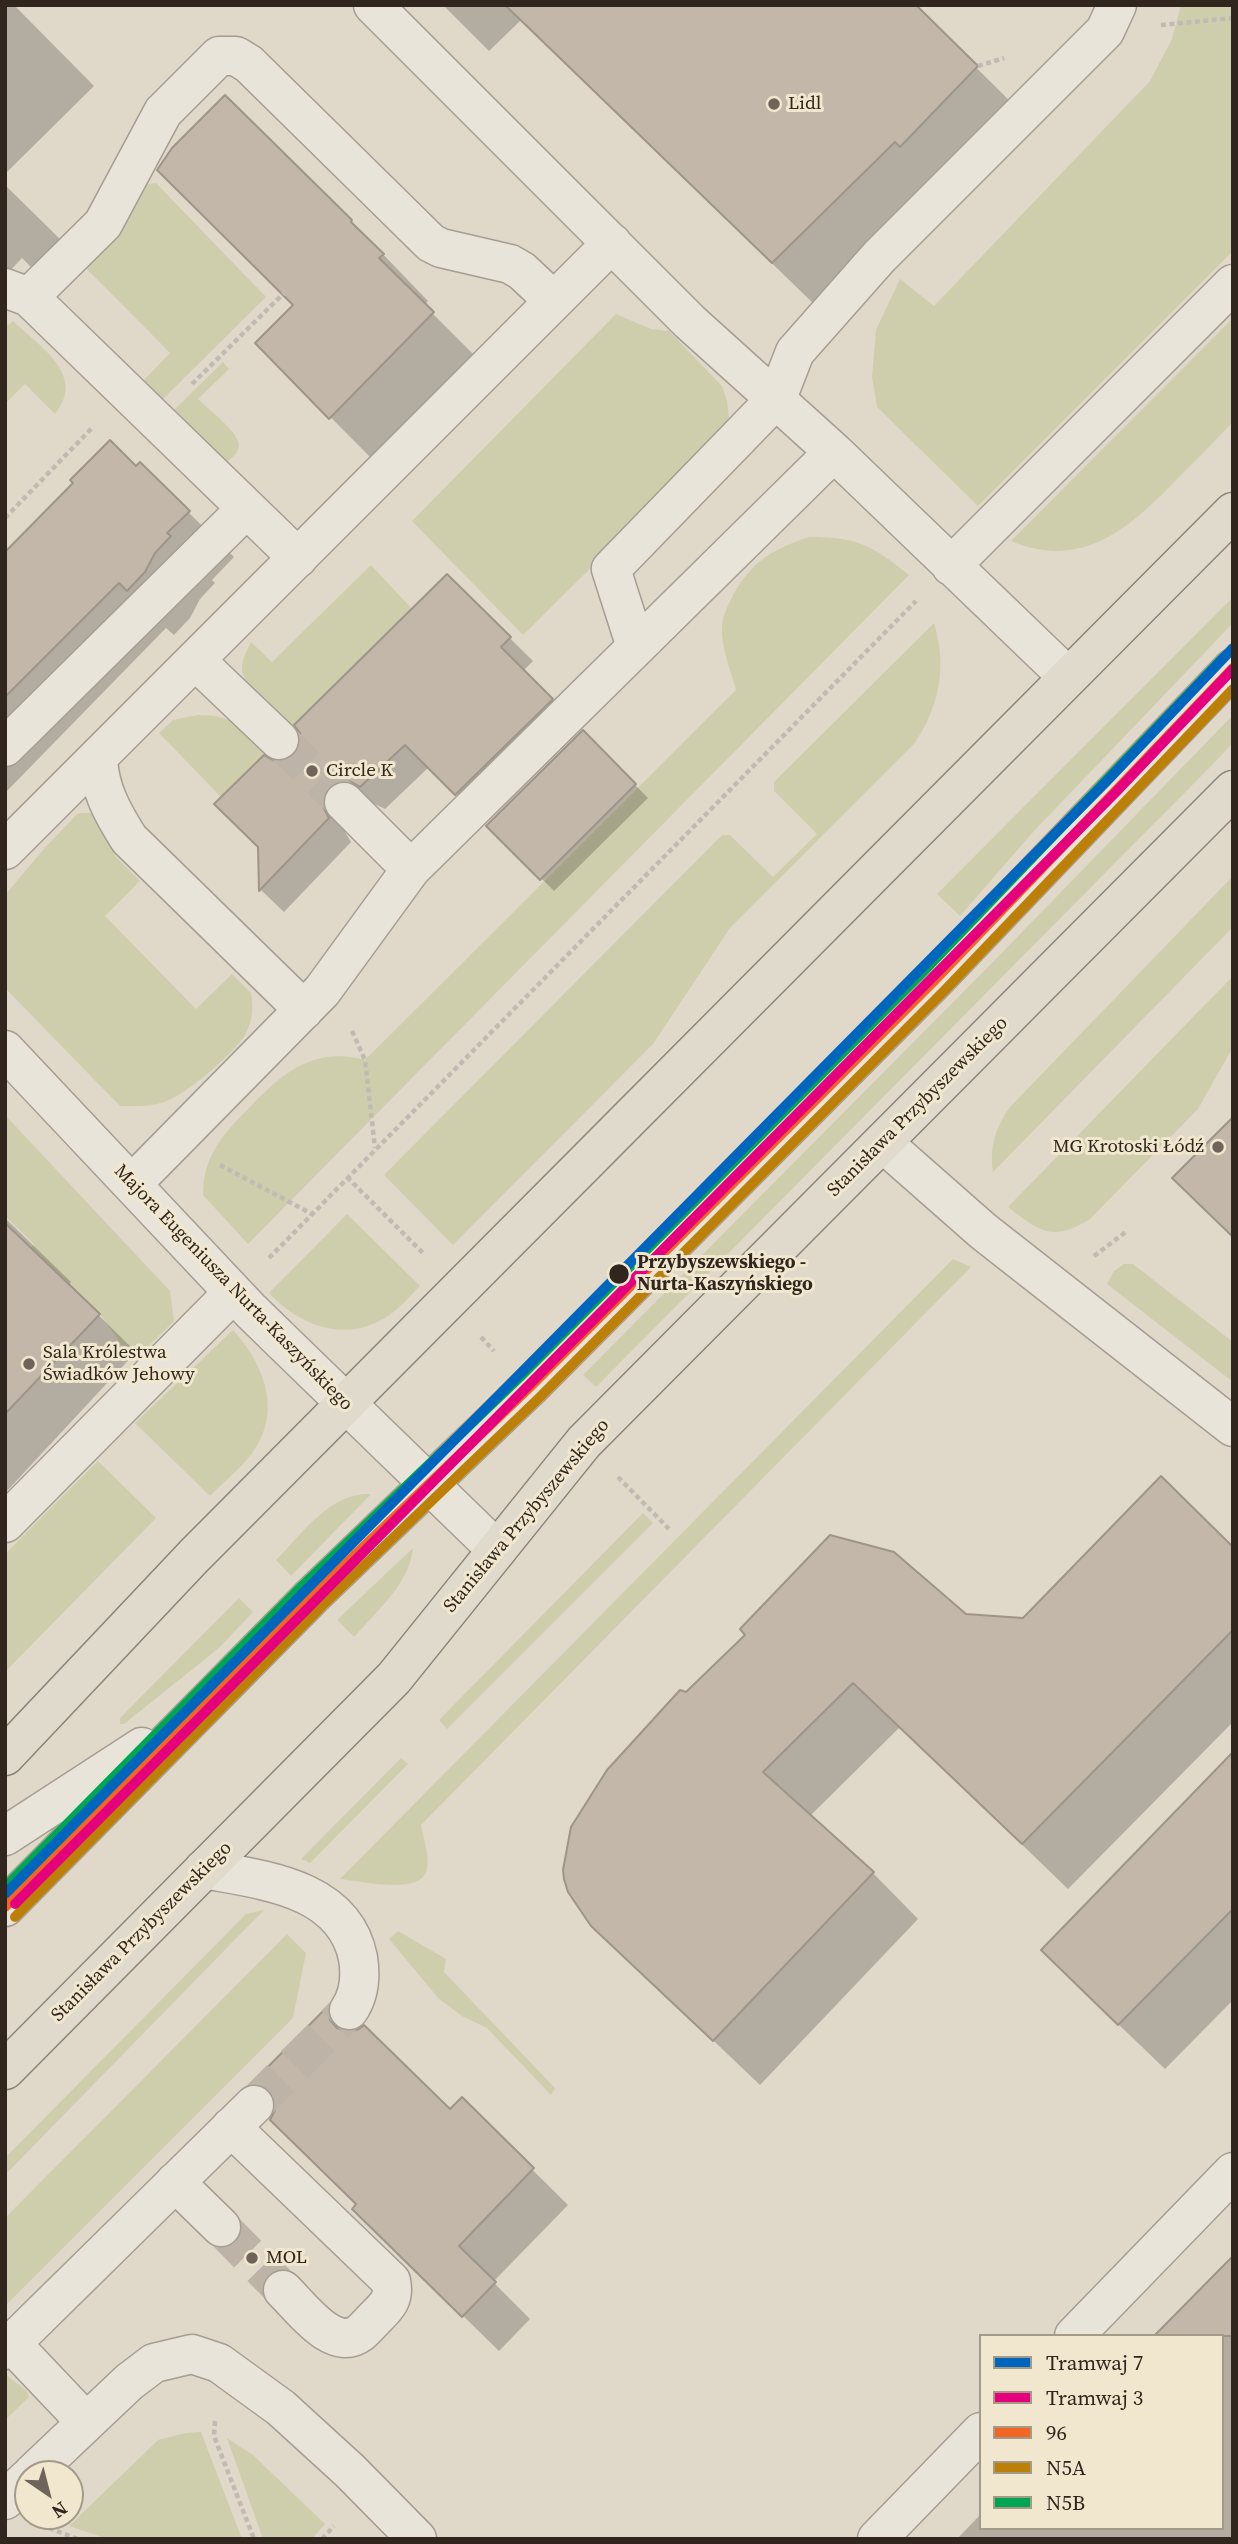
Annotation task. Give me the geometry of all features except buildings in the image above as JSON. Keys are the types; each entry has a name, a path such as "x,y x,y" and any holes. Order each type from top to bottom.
{"main road":[{"path":"5,1756 194,1556 1233,512"},
{"name":"Stanisława Przybyszewskiego","path":"5,2070 394,1678 584,1442 1233,790"}],"street":[{"path":"373,5 690,322 777,398 1068,677"},
{"path":"636,647 611,569 777,398 795,352 862,276 1111,18"},
{"path":"298,558 156,419 17,292 110,214 163,112 219,56 236,56 249,64 431,243 441,248 510,264 522,271 554,301"},
{"path":"5,850 612,243"},
{"path":"951,566 1233,284"},
{"path":"144,1171 313,1001 411,869 834,452"},
{"path":"5,747 246,509"},
{"path":"195,660 279,740"},
{"path":"5,1907 312,1596 530,1387 925,989 1233,668"},
{"path":"98,757 99,774 108,805 129,839 313,1001"},
{"path":"344,802 411,869"},
{"name":"Majora Eugeniusza Nurta-Kaszyńskiego","path":"5,1050 144,1171 233,1293 497,1550"},
{"path":"883,1143 983,1231 1233,1427"},
{"path":"5,1523 233,1293"},
{"path":"5,1836 212,1698"},
{"path":"204,1869 272,1881 305,1893 340,1920 356,1952 360,1979 355,2001 349,2010"},
{"path":"86,2422 9,2347 243,2116 391,2281 394,2292 390,2303 358,2335 345,2339 331,2337 283,2290"},
{"path":"1076,2334 1233,2172"},
{"path":"175,2182 221,2227"},
{"path":"47,2460 129,2382 154,2363 192,2354 219,2363 281,2408 350,2471 417,2539"},
{"path":"877,2539 979,2434"}],"path":[{"path":"1111,18 1233,18"},
{"path":"978,66 1008,57"},
{"path":"156,419 286,291"},
{"path":"233,1293 951,566"},
{"path":"313,1001 345,1020 357,1039 365,1060 375,1149"},
{"path":"144,1171 194,1158 217,1163 312,1213"},
{"path":"347,1177 427,1257"},
{"path":"219,2363 214,2436 254,2539"}],"green space":[{"path":"1181,5 1233,5 1233,251 978,506 877,407 872,377 876,330 900,279 934,306 1150,81 1172,39"},
{"path":"156,183 266,297 162,400 142,382 170,353 86,268 123,226 137,186"},
{"path":"616,314 651,329 669,331 722,386 729,418 704,456 523,635 412,521"},
{"path":"1233,318 1233,422 1159,498 1122,528 1103,540 1082,548 1060,551 1037,549 1011,541"},
{"path":"13,321 47,352 63,374 66,387 63,400 55,414 25,384 5,404 5,323 8,325"},
{"path":"223,362 229,369 198,399 229,428 238,441 237,451 225,464 172,412"},
{"path":"809,537 840,539 863,545 885,556 909,575 248,1244 203,1195 211,1157 223,1137 261,1095 300,1066 330,1057 365,1060 736,690 722,634 723,618 733,595 748,573 765,558 785,546"},
{"path":"371,565 412,609 289,730 261,701 244,675 242,665 248,648 251,642 272,662"},
{"path":"1233,597 1233,623 1034,831 960,916 937,894"},
{"path":"934,623 940,655 939,685 930,715 914,744 730,928 653,1044 453,1245 384,1175 722,835 730,835 773,877 817,834 774,791 774,782"},
{"path":"198,715 230,720 266,753 221,797 159,733 173,720"},
{"path":"1233,715 1233,743 1213,764 596,1387 583,1375 992,963"},
{"path":"78,813 92,813 116,857 140,881 105,916 196,1009 232,974 251,993 252,1008 247,1031 233,1050 185,1091 158,1104 120,1106 5,988 5,895"},
{"path":"1233,876 1233,927 993,1172 995,1138 1010,1107"},
{"path":"1233,976 1233,1047 1198,1109 1090,1219 1077,1226 1056,1232 1047,1231 1029,1223 1008,1207"},
{"path":"5,1115 170,1291 174,1321 133,1361 100,1314 31,1248 34,1244 5,1216"},
{"path":"347,1214 420,1286 388,1316 356,1329 340,1330 309,1322 281,1305 269,1293"},
{"path":"953,1259 971,1267 421,1825 428,1858 423,1877 403,1885 340,1879"},
{"path":"1124,1264 1133,1264 1233,1342 1233,1382 1107,1284 1114,1271"},
{"path":"233,1330 244,1343 261,1373 268,1405 266,1421 261,1437 248,1459 210,1496 135,1423"},
{"path":"98,1461 156,1518 5,1672 5,1554"},
{"path":"371,1494 291,1576 276,1560 326,1510 337,1502"},
{"path":"643,1513 653,1523 447,1729 439,1720"},
{"path":"413,1548 411,1561 399,1585 354,1637 337,1620"},
{"path":"239,1598 253,1612 219,1648 124,1724 120,1724 120,1718"},
{"path":"401,1758 408,1764 310,1863 301,1859"},
{"path":"264,1910 5,2175 5,2158 246,1914"},
{"path":"398,1931 446,1959 444,1972 555,2088 551,2095 487,2028 462,2016 439,1999 389,1939"},
{"path":"287,1934 306,1953 293,2018 5,2306 5,2218"},
{"path":"5,2374 27,2391 29,2397 5,2420"},
{"path":"201,2432 242,2539 108,2539 81,2530 84,2530 84,2512 158,2440"},
{"path":"227,2438 253,2455 325,2524 312,2539 263,2539"}],"tunnel":[{"path":"279,740 344,802"},
{"path":"254,2105 349,2010"},
{"path":"221,2227 283,2290"}],"tram line":[{"name":"7","path":"5,1894 1106,782 1233,648"},
{"name":"3","path":"15,1904 1116,792 1233,669"}],"transit line":[{"name":"N5B","path":"5,1887 302,1586 520,1377 925,970 1223,658"},
{"name":"96","path":"5,1907 312,1596 530,1387 935,980 1233,668"},
{"name":"N5A","path":"15,1917 322,1606 540,1397 945,990 1233,689"}],"place":[{"name":"Lidl","path":"774,104"},
{"name":"Circle K","path":"312,771"},
{"name":"MG Krotoski Łódź","path":"1218,1147"},
{"name":"Przybyszewskiego - Nurta-Kaszyńskiego","path":"619,1274"},
{"name":"Sala Królestwa Świadków Jehowy","path":"29,1364"},
{"name":"MOL","path":"252,2258"}]}
